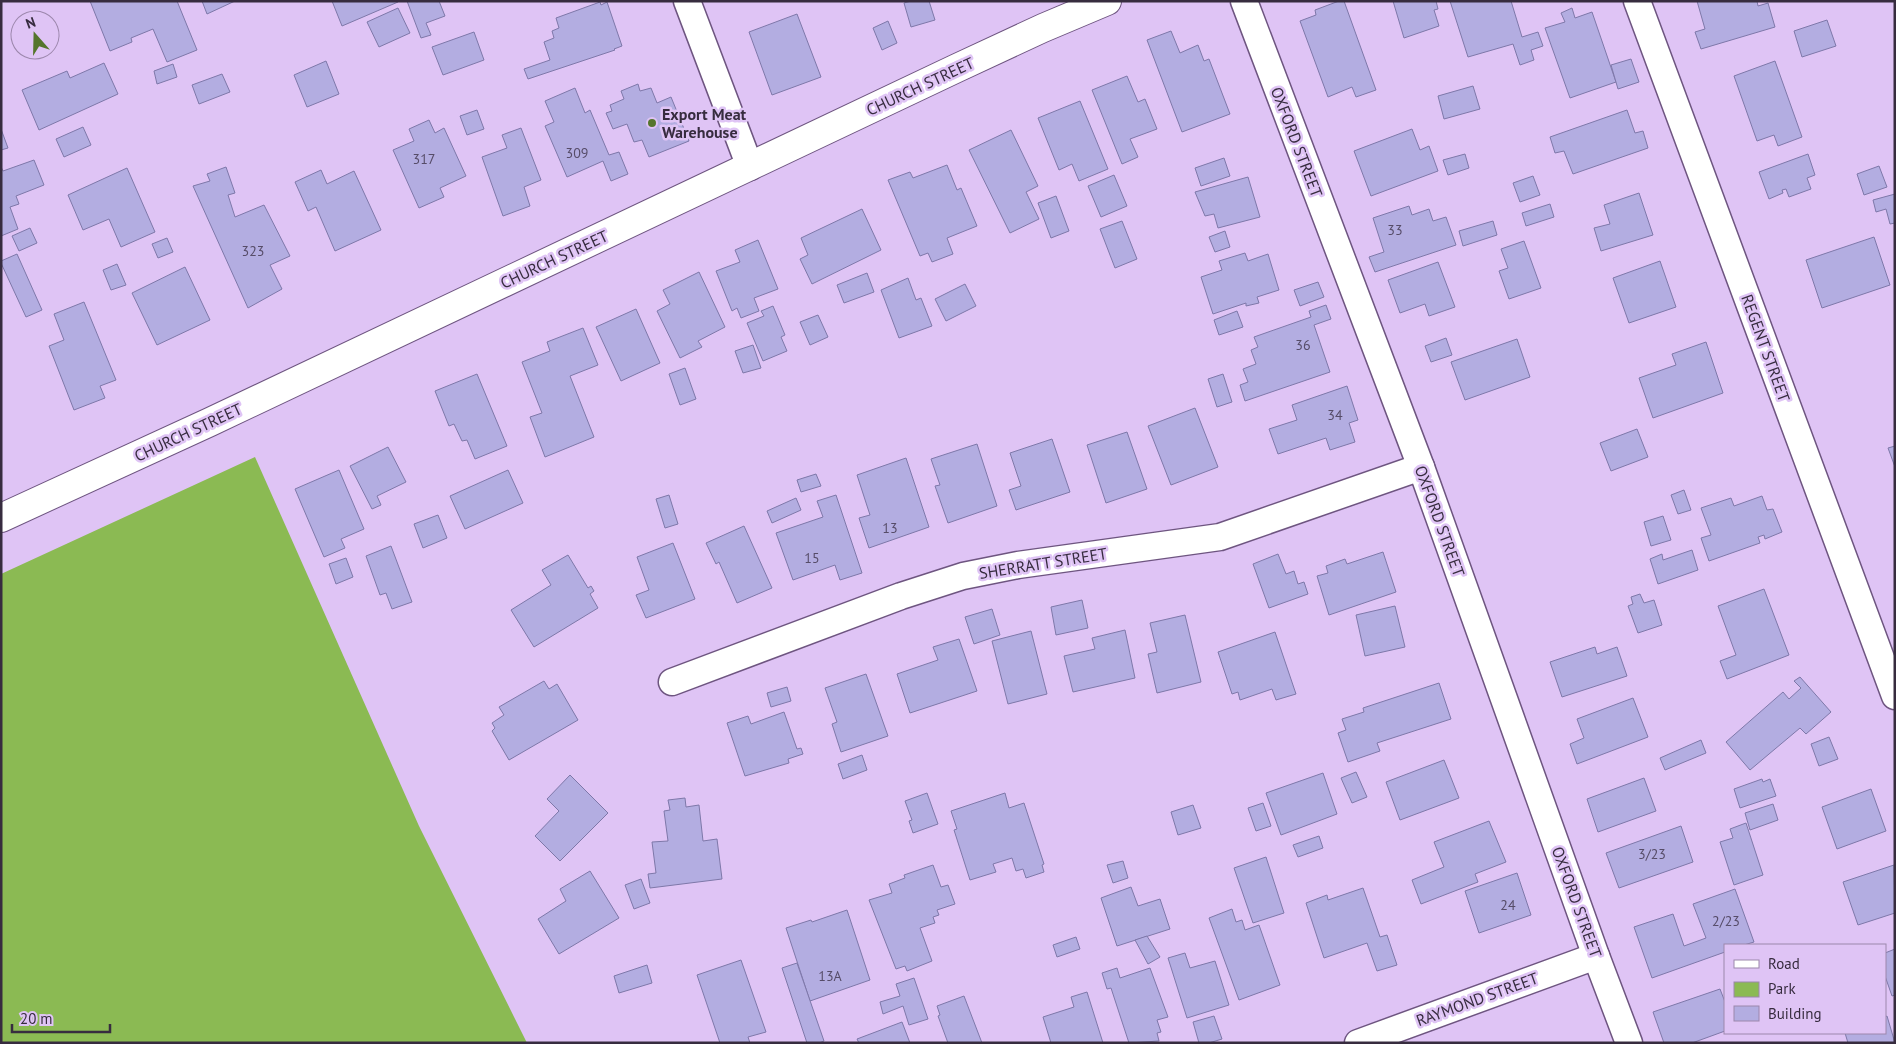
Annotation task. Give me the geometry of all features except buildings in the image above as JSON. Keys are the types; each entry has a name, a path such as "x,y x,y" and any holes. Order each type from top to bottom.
{"street":[{"path":"688,1 750,167"},
{"name":"CHURCH STREET","path":"1,518 991,52 1107,1"},
{"name":"OXFORD STREET","path":"1244,1 1421,467 1629,1043"},
{"name":"REGENT STREET","path":"1636,1 1895,696"},
{"name":"SHERRATT STREET","path":"672,682 901,596 963,576 1018,565 1220,537 1421,467"},
{"name":"RAYMOND STREET","path":"1358,1043 1596,956"}],"green space":[{"path":"255,457 419,826 527,1043 1,1043 1,574"}],"place":[{"name":"Export Meat Warehouse","path":"652,123"}]}
